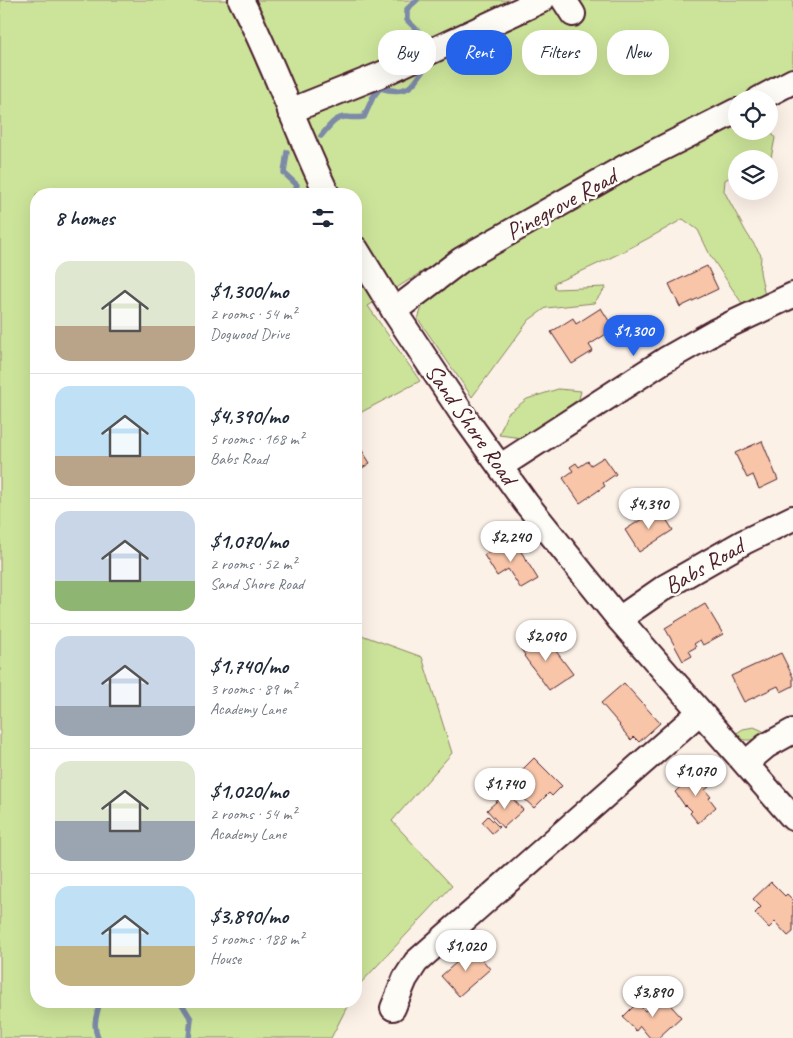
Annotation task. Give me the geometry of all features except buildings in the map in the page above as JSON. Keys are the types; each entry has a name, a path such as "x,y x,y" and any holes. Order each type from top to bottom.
{"street":[{"path":"241,0 265,50 324,188"},
{"path":"290,110 380,74 542,0"},
{"path":"776,90 793,81"},
{"name":"Pinegrove Road","path":"394,311 461,260 627,166 728,115"},
{"name":"Sand Shore Road","path":"362,259 465,418 526,503 619,620 793,818"},
{"path":"501,466 673,355 716,331 793,295"},
{"name":"Babs Road","path":"619,620 665,587 744,542 793,518"},
{"path":"393,1008 404,979 416,962 700,712"},
{"path":"746,763 766,746 793,731"}],"green space":[{"path":"0,0 793,0 793,73 756,90 728,90 728,103 475,238 368,306 420,381 362,412 362,188 30,188 30,1008 346,1008 331,1038 0,1038"},
{"path":"728,124 728,140 775,140 773,150 728,150 728,178 725,180 724,191 761,255 760,272 765,296 743,305 710,255 698,230 683,219 620,253 554,283 555,289 606,287 594,303 546,308 529,320 472,397 418,319 425,298 468,263"},
{"path":"558,389 581,391 579,399 522,438 499,435 507,414 527,399"},
{"path":"362,635 422,657 452,753 392,821 452,886 362,982"},
{"path":"754,727 765,734 758,738 746,740 735,734 743,729"}],"waterway":[{"path":"417,0 407,9 407,20 417,30"},
{"path":"321,136 339,118 364,117 373,97 380,88 396,91 403,90 413,84 420,75"},
{"path":"287,152 284,173 297,185 296,188"},
{"path":"98,1008 95,1024 98,1038"},
{"path":"184,1008 191,1019 189,1038"}]}
